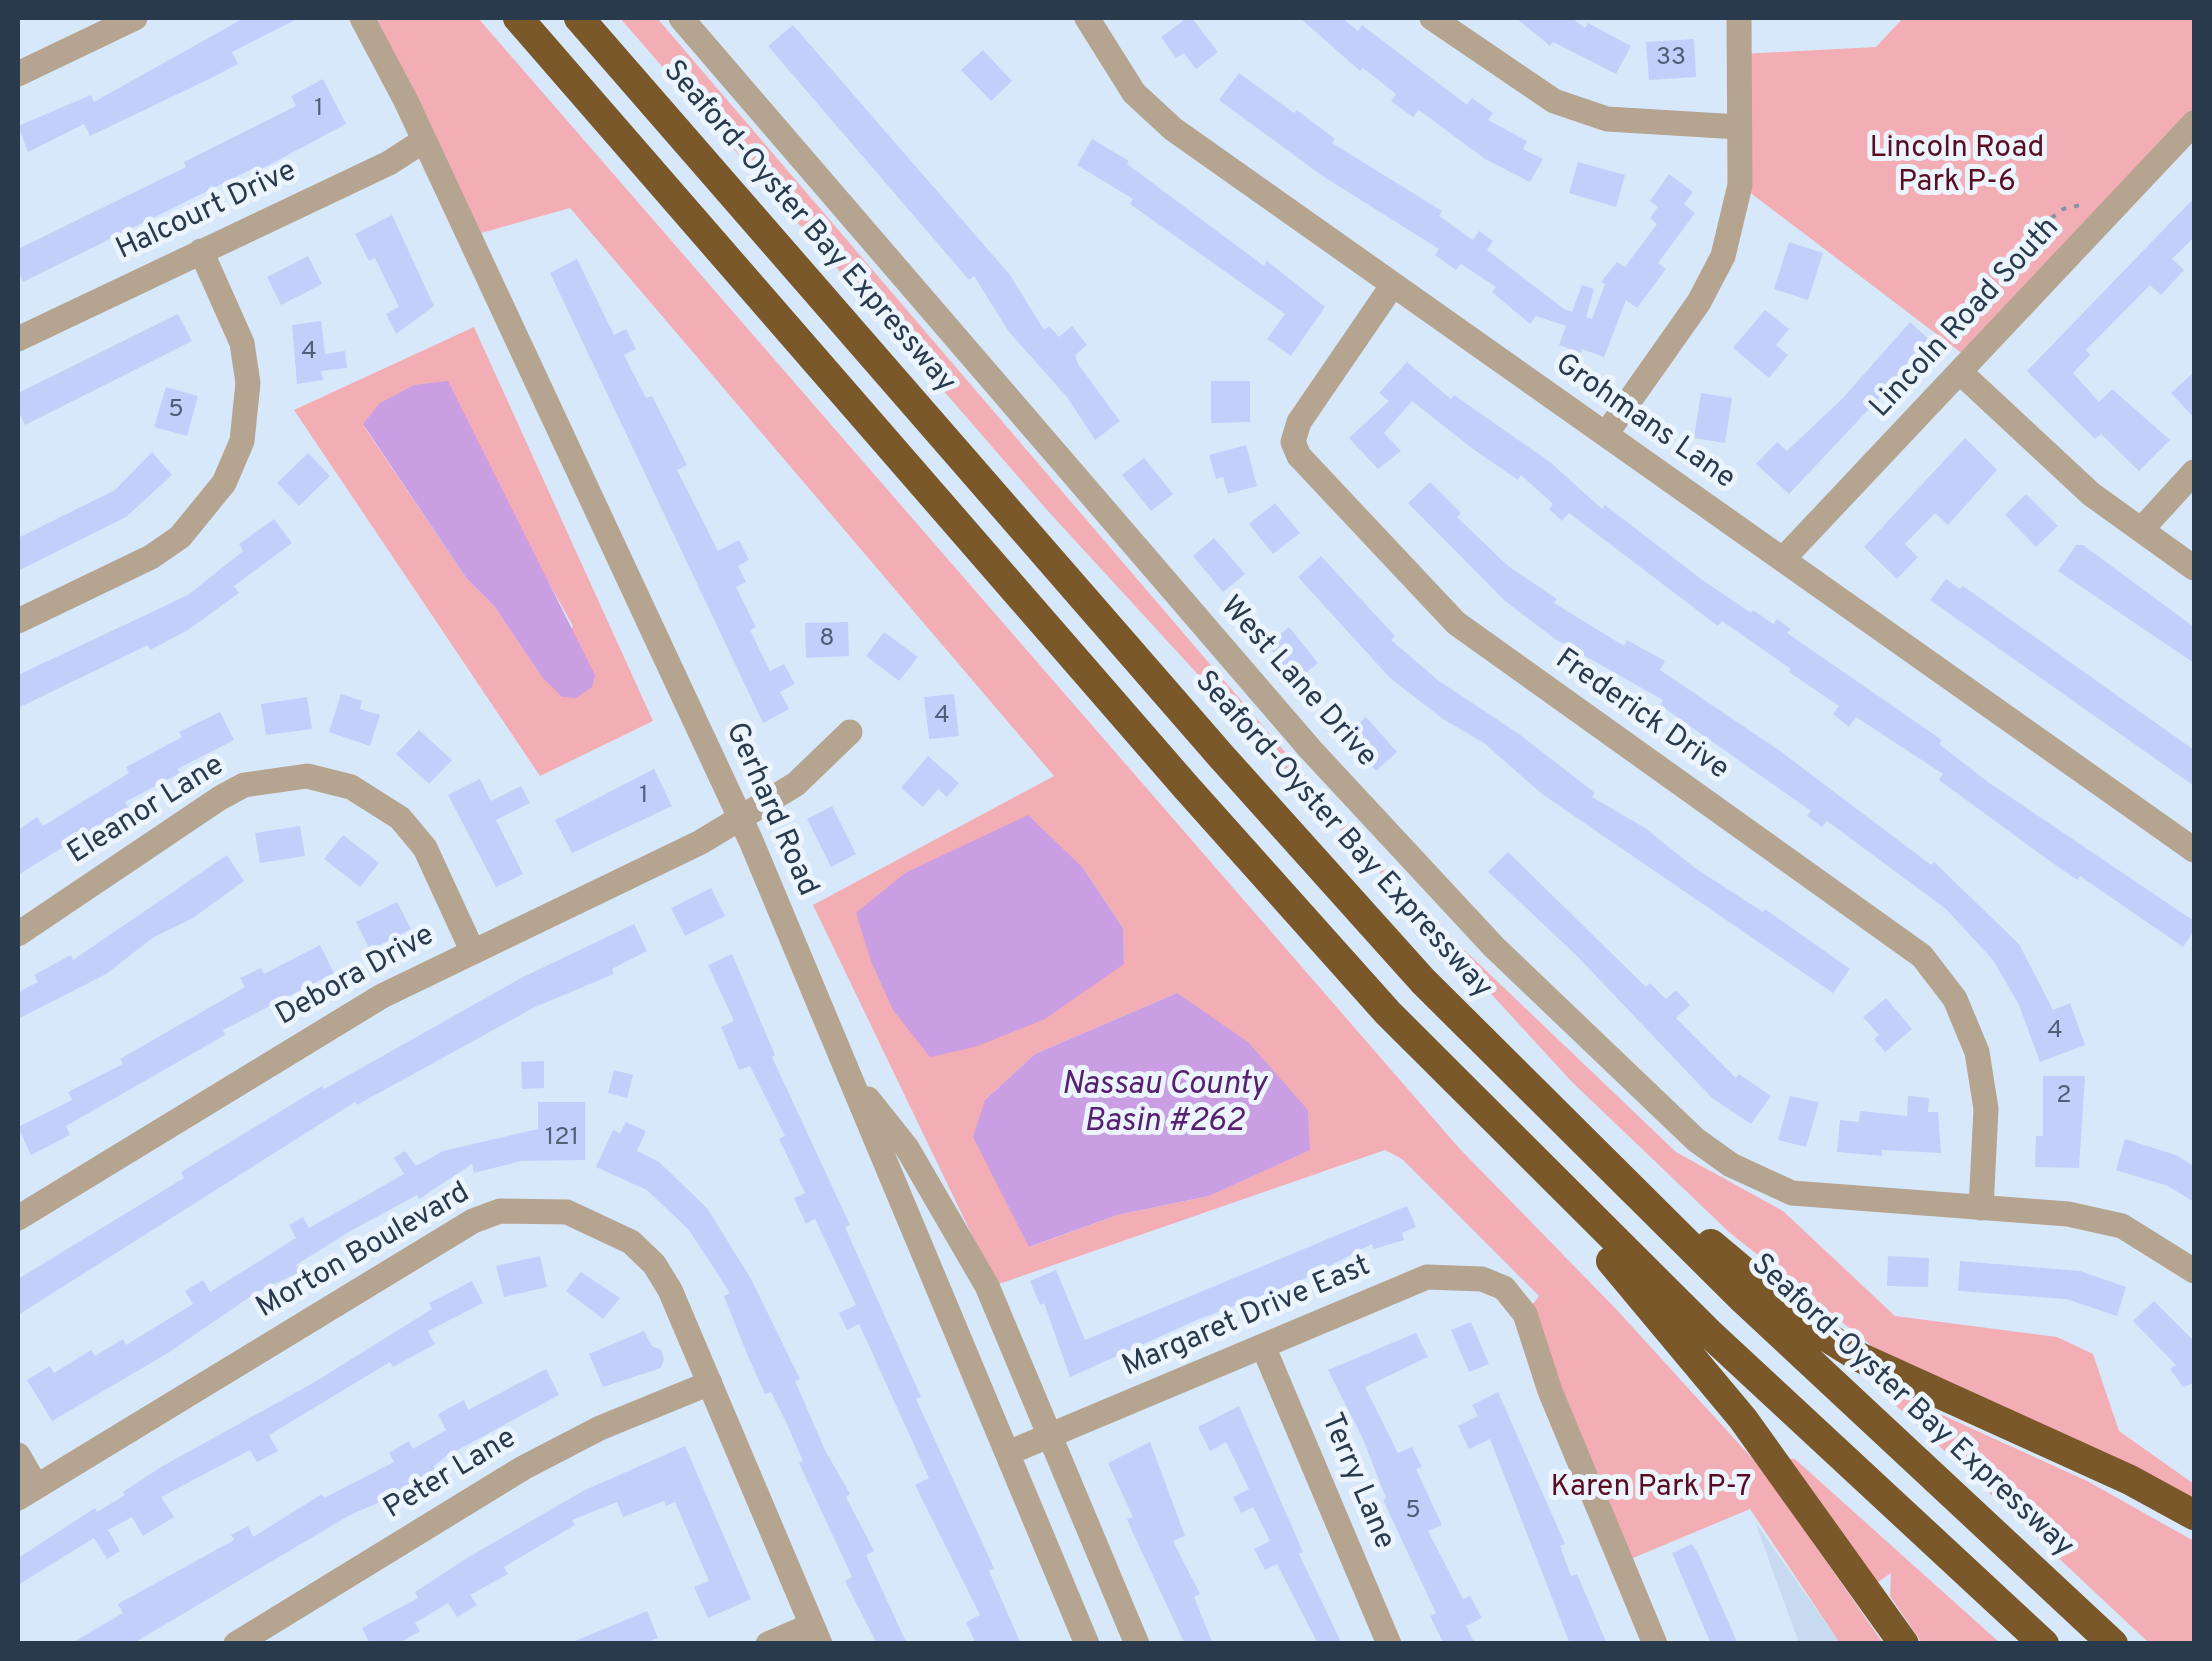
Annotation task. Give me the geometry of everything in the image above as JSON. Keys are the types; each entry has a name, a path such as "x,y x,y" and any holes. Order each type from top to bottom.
{"highway":[{"path":"518,18 1262,874 1496,1124 1710,1334 2044,1644"},
{"name":"Seaford-Oyster Bay Expressway","path":"579,18 1310,856 1530,1091 1743,1300 2113,1644"},
{"path":"1530,1091 1808,1326 1859,1357 2130,1480 2194,1515"},
{"path":"1496,1124 1743,1419 1904,1644"}],"street":[{"path":"18,74 135,18"},
{"name":"Gerhard Road","path":"362,18 739,816 1087,1644"},
{"name":"West Lane Drive","path":"681,18 1310,750 1494,947 1658,1108 1731,1165 1792,1193 2068,1214 2122,1226 2194,1271"},
{"name":"Grohmans Lane","path":"1087,18 1134,93 1173,129 2194,850"},
{"path":"1432,18 1554,101 1607,119 1739,126"},
{"path":"1606,434 1699,302 1723,256 1740,185 1740,18"},
{"name":"Lincoln Road South","path":"1784,558 2194,123"},
{"name":"Halcourt Drive","path":"18,339 389,162 423,141"},
{"path":"18,622 151,557 180,538 224,483 242,441 248,382 242,343 200,251"},
{"name":"Frederick Drive","path":"1392,286 1300,422 1293,442 1299,456 1456,623 1922,956 1955,999 1977,1052 1986,1109 1981,1208"},
{"path":"1961,373 2091,494 2194,568"},
{"path":"2140,530 2194,472"},
{"name":"Debora Drive","path":"18,1218 382,996 701,842 796,784 850,732"},
{"name":"Eleanor Lane","path":"18,934 220,798 244,786 306,776 352,787 400,818 425,848 472,950"},
{"path":"850,1077 908,1148 987,1286 1137,1644"},
{"name":"Morton Boulevard","path":"27,1492 440,1239 500,1211 567,1212 631,1242 654,1264 670,1290 816,1634"},
{"name":"Margaret Drive East","path":"1008,1453 1428,1277 1482,1279 1512,1297 1525,1314 1550,1392 1655,1644"},
{"name":"Terry Lane","path":"1263,1346 1389,1644"},
{"name":"Peter Lane","path":"236,1644 522,1468 600,1428 710,1383"},
{"path":"18,1455 27,1492"},
{"path":"768,1644 816,1634"}],"path":[{"path":"2032,234 2062,209 2079,204 2087,204 2104,220"}],"shaded area":[{"path":"1755,1522 1840,1643 1799,1643"}],"green space":[{"name":"Karen Park P-7","path":"372,18 478,18 1459,1148 1616,1309 1761,1468 1883,1643 1840,1643 1750,1509 1621,1563 1525,1314 1539,1296 1402,1159 1385,1150 996,1285 813,905 1054,776 570,208 474,235","holes":["1083,868 1123,928 1124,964","1177,993 1308,1110 1309,1150 1209,1196 1117,1215 1030,1247 985,1100 1035,1054"]},
{"path":"620,18 657,18 1411,899 1676,1152 1783,1211 1895,1316 2057,1337 2093,1354 2119,1431 2194,1484 2194,1505 1873,1347 1729,1232 1572,1082 1047,510"},
{"name":"Lincoln Road Park P-6","path":"1903,18 2194,18 2194,123 1972,361 1740,185 1741,54 1876,47"},
{"path":"474,327 653,721 540,776 294,410","holes":["363,425 541,569 573,626 542,677 494,606 467,579"]},
{"path":"1872,1383 2087,1481 2194,1541 2194,1643 2149,1643"},
{"path":"1789,1459 1795,1459 2000,1643 1922,1643 1890,1596 1891,1573 1875,1584"}],"water":[{"path":"448,381 595,675 592,687 576,698 562,697 542,677 494,606 467,579 363,424 380,403 414,385"},
{"path":"1028,815 1083,868 1123,928 1124,964 1045,1019 975,1047 930,1057 893,1010 871,961 856,913 905,873"},
{"name":"Nassau County Basin #262","path":"1177,993 1248,1042 1308,1110 1310,1150 1209,1196 1117,1215 1029,1247 973,1137 985,1100 1035,1054"}],"building":[{"path":"244,18 299,18 232,52 238,64 207,80 90,136 84,124 28,152 18,126 91,95 94,102"},
{"path":"1192,18 1218,52 1196,69 1184,53 1176,58 1161,37"},
{"path":"1300,18 1342,18 1358,31 1362,25 1467,105 1472,98 1493,113 1488,120 1527,141 1523,149 1543,159 1530,182 1485,159 1419,110 1413,117 1391,101 1396,94 1363,68 1360,71"},
{"path":"1516,18 1572,18 1585,28 1588,23 1631,46 1616,74 1553,42 1550,46"},
{"path":"793,25 1010,275 1044,330 1049,326 1059,337 1072,326 1087,345 1075,355 1078,364 1120,421 1095,440 1067,397 1009,332 974,276 969,280 768,46"},
{"path":"1694,39 1696,77 1649,80 1646,42"},
{"path":"983,50 1012,81 991,101 961,70"},
{"path":"1239,73 1294,113 1297,110 1335,139 1332,143 1442,211 1439,216 1473,240 1479,231 1493,241 1487,250 1564,309 1572,312 1582,285 1594,289 1586,317 1592,319 1605,284 1601,282 1617,262 1625,267 1657,224 1650,218 1658,207 1650,201 1669,174 1693,192 1684,204 1695,213 1658,263 1666,269 1637,308 1626,300 1604,357 1582,349 1581,353 1559,345 1566,326 1536,316 1530,324 1492,292 1496,287 1461,264 1456,270 1435,255 1439,249 1321,175 1219,100"},
{"path":"323,79 346,124 256,172 254,168 23,282 18,271 18,249 186,167 184,162 296,106 291,96"},
{"path":"1092,139 1129,161 1127,164 1182,205 1264,266 1267,261 1325,307 1291,356 1267,339 1285,314 1130,204 1133,199 1077,165"},
{"path":"1578,162 1625,175 1616,207 1569,193"},
{"path":"2194,198 2194,237 2172,259 2184,270 2161,295 2150,285 2086,350 2090,355 2073,373 2099,402 2112,389 2170,440 2139,471 2101,434 2095,439 2027,371"},
{"path":"392,215 434,306 396,334 386,314 399,307 375,258 369,261 355,234"},
{"path":"1789,242 1823,253 1808,300 1774,289"},
{"path":"308,256 322,284 281,305 267,277"},
{"path":"577,259 614,335 626,329 636,349 624,355 646,398 652,396 687,465 677,470 718,551 739,540 749,560 738,566 746,582 736,587 756,627 750,630 770,671 784,664 795,684 780,692 789,709 763,723 550,273"},
{"path":"1765,310 1789,329 1776,345 1788,355 1769,378 1733,348"},
{"path":"178,314 192,341 25,425 18,410 18,393"},
{"path":"321,321 325,354 345,351 347,368 321,371 323,380 297,384 292,325"},
{"path":"1910,322 1932,342 1789,494 1756,464 1777,442 1787,451 1843,398"},
{"path":"1407,362 1451,399 1454,395 1550,462 1602,509 1605,505 1751,613 1753,610 1773,624 1777,619 1791,629 1787,633 1942,740 1939,744 1988,782 2194,921 2194,931 2183,947 2080,876 2077,880 2040,854 1939,780 1943,774 1856,717 1849,727 1833,714 1839,706 1789,672 1791,669 1722,621 1718,626 1569,513 1562,521 1549,509 1553,504 1521,475 1518,480 1412,401 1384,433 1401,451 1378,469 1349,438 1389,401 1379,393"},
{"path":"2194,372 2194,418 2171,393"},
{"path":"1211,381 1250,381 1250,422 1211,423"},
{"path":"166,387 198,396 187,436 154,427"},
{"path":"1701,393 1732,398 1725,443 1694,438"},
{"path":"1965,438 1997,470 1948,525 1935,513 1905,544 1918,557 1897,579 1864,547"},
{"path":"1246,445 1257,486 1228,494 1223,477 1216,479 1209,455"},
{"path":"152,452 172,475 126,517 18,571 18,538 115,490"},
{"path":"308,453 330,476 299,506 277,483"},
{"path":"1144,458 1173,494 1151,511 1122,475"},
{"path":"1430,482 1461,513 1457,517 1508,566 1557,599 1554,603 1624,646 1627,640 1665,661 1660,670 1780,751 1931,865 1934,862 2019,944 2053,1010 2070,1003 2085,1045 2040,1062 2019,1005 1993,960 1946,909 1827,821 1822,827 1807,816 1811,811 1660,705 1663,700 1555,639 1505,601 1408,503"},
{"path":"2026,494 2058,526 2036,547 2005,515"},
{"path":"1275,503 1300,533 1273,554 1249,524"},
{"path":"274,519 292,543 234,586 239,593 188,630 150,650 148,645 18,708 18,675 188,595 243,551 239,544"},
{"path":"1214,538 1245,574 1223,592 1193,556"},
{"path":"2076,545 2083,545 2194,627 2194,663 2058,571"},
{"path":"1321,556 1395,636 1391,640 1439,681 1519,734 1595,793 1592,797 1645,828 1695,868 1763,912 1765,909 1850,969 1833,993 1542,794 1484,743 1443,719 1390,678 1298,577"},
{"path":"1946,579 1960,589 1963,586 2194,750 2194,786 1930,600"},
{"path":"848,622 849,656 806,658 805,623"},
{"path":"1289,627 1318,663 1296,681 1267,645"},
{"path":"884,632 918,657 899,681 866,656"},
{"path":"341,694 362,701 360,709 380,715 370,746 329,732"},
{"path":"954,694 959,736 929,739 924,697"},
{"path":"307,697 312,729 266,735 261,704"},
{"path":"220,712 234,740 177,769 180,773 125,802 128,807 18,875 18,830 37,817 43,826 129,773 126,767 182,737 179,732"},
{"path":"1366,717 1397,752 1376,771 1345,736"},
{"path":"419,730 452,760 429,784 396,754"},
{"path":"928,756 959,783 947,797 938,789 923,807 901,788"},
{"path":"654,769 672,806 572,853 555,820"},
{"path":"480,779 491,801 521,786 530,803 496,820 523,874 496,887 448,795"},
{"path":"832,806 856,854 831,867 807,819"},
{"path":"300,826 305,856 260,863 255,833"},
{"path":"343,835 379,863 360,887 324,859"},
{"path":"1508,852 1646,987 1650,983 1666,999 1676,990 1690,1005 1676,1018 1736,1078 1739,1074 1771,1096 1751,1124 1712,1098 1577,956 1488,872"},
{"path":"227,855 244,881 193,918 154,937 106,974 18,1019 18,992 38,982 34,975 71,955 73,960"},
{"path":"711,888 725,916 685,936 671,908"},
{"path":"397,902 411,929 370,950 356,922"},
{"path":"634,924 647,951 612,969 614,974 535,1007 357,1105 355,1102 18,1315 18,1279 184,1178 181,1172 322,1086 324,1089 521,978"},
{"path":"320,945 334,973 223,1030 225,1035 66,1126 70,1135 31,1155 18,1127 72,1100 68,1092 123,1064 120,1059 245,987 240,978 261,968 264,974"},
{"path":"732,954 775,1055 772,1057 850,1225 845,1227 921,1397 916,1399 994,1568 989,1571 1021,1644 976,1644 966,1622 980,1615 915,1485 929,1478 859,1324 847,1330 839,1313 856,1305 815,1219 806,1224 794,1198 805,1193 779,1139 785,1136 750,1066 739,1070 721,1027 734,1021 708,965"},
{"path":"1886,998 1912,1029 1885,1052 1874,1039 1879,1035 1863,1017"},
{"path":"544,1061 544,1088 522,1089 521,1062"},
{"path":"614,1070 633,1075 627,1098 608,1093"},
{"path":"2043,1076 2085,1076 2079,1168 2035,1167 2036,1136 2043,1136"},
{"path":"1790,1096 1819,1102 1806,1147 1778,1140"},
{"path":"1908,1096 1929,1098 1928,1112 1938,1112 1941,1153 1882,1150 1882,1156 1837,1152 1840,1120 1859,1122 1860,1111 1907,1116"},
{"path":"538,1102 585,1102 585,1160 521,1161 474,1173 472,1164 419,1199 417,1195 347,1233 296,1265 300,1272 257,1292 168,1353 52,1421 27,1380 50,1366 54,1373 91,1350 95,1356 123,1339 126,1345 193,1304 185,1291 203,1280 210,1292 296,1238 289,1225 303,1217 309,1228 404,1174 394,1158 405,1151 416,1166 443,1151 538,1129"},
{"path":"626,1122 646,1131 637,1151 659,1162 707,1208 751,1279 800,1379 795,1381 825,1450 850,1494 846,1497 874,1551 866,1555 907,1644 877,1644 845,1581 852,1577 799,1463 803,1461 786,1422 771,1392 765,1394 747,1354 724,1296 730,1293 689,1230 647,1190 596,1167 613,1130 620,1133"},
{"path":"2125,1139 2176,1155 2194,1166 2194,1202 2168,1186 2116,1170"},
{"path":"1407,1206 1416,1227 1402,1233 1404,1240 1374,1249 1372,1244 1300,1281 1197,1320 1070,1377 1044,1303 1040,1305 1030,1281 1056,1270 1085,1340"},
{"path":"540,1256 547,1287 504,1297 496,1266"},
{"path":"1888,1256 1929,1258 1928,1287 1887,1286"},
{"path":"1960,1261 2080,1271 2126,1287 2117,1316 2066,1299 1958,1291"},
{"path":"581,1272 620,1298 603,1319 566,1291"},
{"path":"472,1281 483,1303 428,1331 435,1344 393,1367 390,1362 269,1435 278,1451 257,1462 250,1450 161,1497 174,1517 143,1536 132,1517 108,1530 120,1551 107,1559 94,1538 18,1585 18,1558 95,1508 97,1512 125,1495 123,1492 161,1467 313,1383 432,1309 429,1303"},
{"path":"2154,1301 2194,1341 2194,1383 2183,1387 2170,1369 2176,1365 2133,1321"},
{"path":"1471,1322 1489,1364 1469,1372 1451,1330"},
{"path":"644,1331 652,1346 661,1350 661,1368 603,1387 589,1354"},
{"path":"1416,1333 1428,1357 1365,1387 1398,1453 1412,1447 1422,1467 1416,1469 1442,1525 1428,1531 1463,1599 1470,1596 1482,1618 1466,1626 1475,1644 1444,1644 1430,1616 1436,1613 1383,1500 1386,1498 1363,1439 1328,1370"},
{"path":"546,1369 559,1395 445,1457 434,1466 438,1473 350,1515 132,1644 70,1644 123,1613 118,1604 234,1540 231,1535 248,1526 253,1537 322,1494 324,1498 394,1462 389,1453 409,1441 413,1449 446,1430 438,1414 464,1400 468,1410"},
{"path":"1498,1392 1565,1544 1560,1546 1571,1576 1577,1574 1607,1644 1570,1644 1490,1439 1469,1449 1458,1426 1478,1416 1472,1405"},
{"path":"1239,1406 1303,1552 1299,1554 1342,1644 1318,1644 1277,1564 1265,1570 1254,1549 1270,1541 1253,1507 1241,1513 1233,1497 1249,1489 1226,1442 1210,1451 1198,1427"},
{"path":"1150,1442 1185,1536 1173,1541 1200,1594 1194,1597 1213,1644 1185,1644 1127,1519 1133,1517 1108,1463"},
{"path":"685,1446 751,1599 708,1618 694,1587 709,1581 675,1502 666,1506 664,1501 623,1517 617,1502 572,1520 575,1525 504,1567 508,1574 470,1595 477,1605 457,1617 448,1603 415,1623 420,1631 398,1644 370,1644 362,1628 418,1598 415,1592 467,1558 583,1491"},
{"path":"1692,1544 1738,1644 1711,1644 1672,1553"},
{"path":"647,1611 658,1638 643,1644 568,1644"}]}
